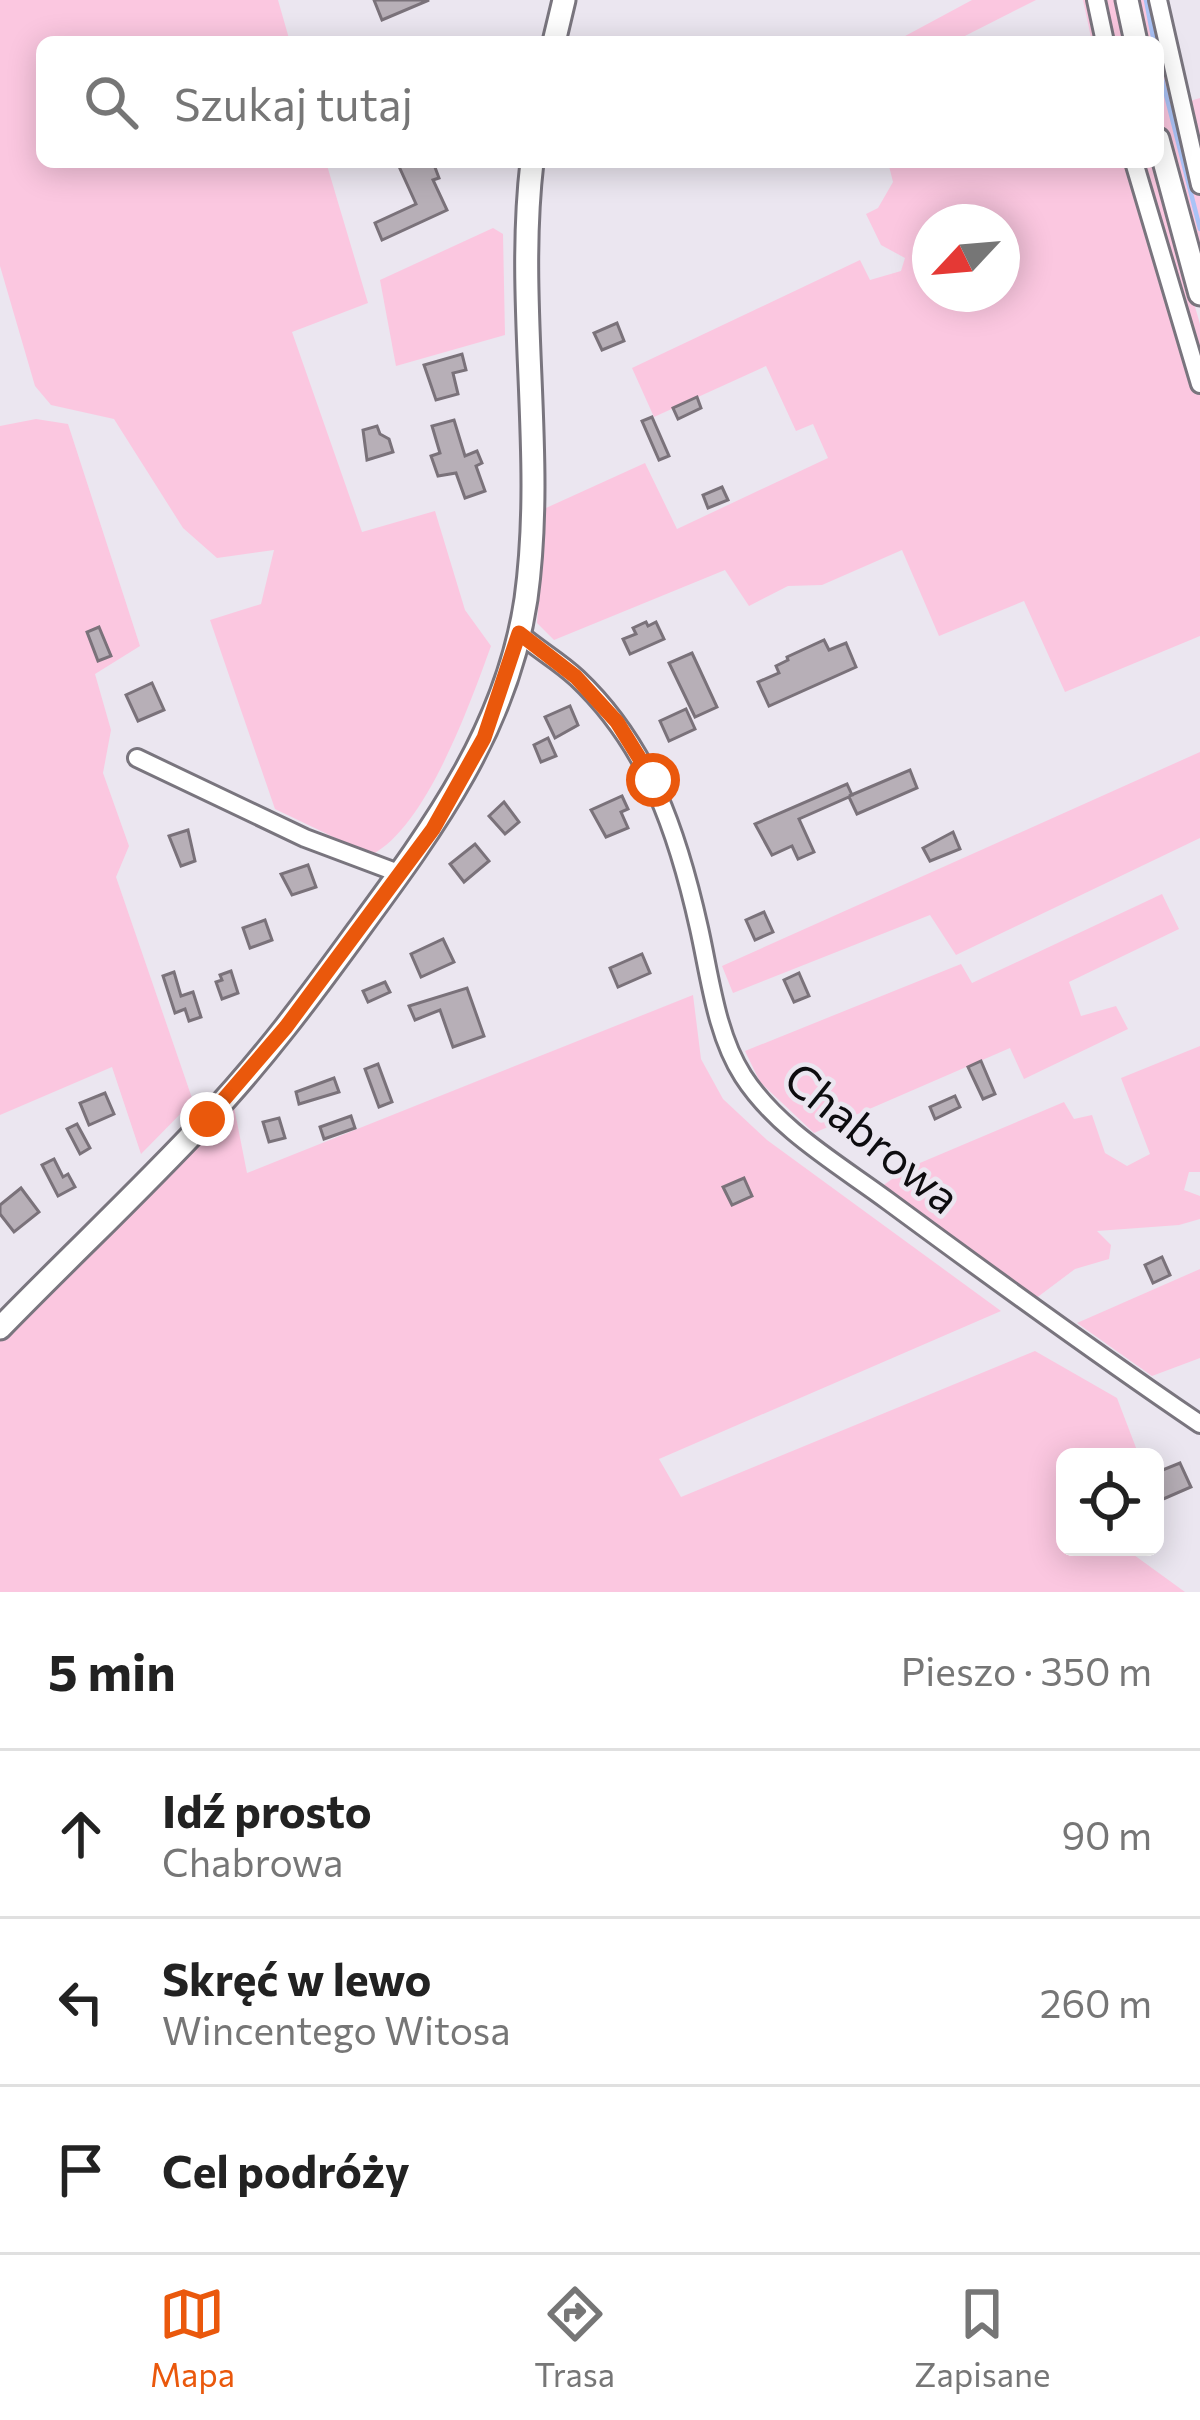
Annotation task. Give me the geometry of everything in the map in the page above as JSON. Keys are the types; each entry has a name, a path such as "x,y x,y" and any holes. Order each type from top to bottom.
{"main road":[{"path":"555,36 564,0"},
{"path":"1127,0 1135,36"},
{"path":"1164,161 1200,294"},
{"path":"0,1328 207,1119 286,1027 401,874 465,778 484,738 519,633 530,563 534,484 527,354 532,168"}],"street":[{"path":"1096,0 1104,36"},
{"path":"1158,0 1200,185"},
{"path":"1136,168 1200,384"},
{"name":"Chabrowa","path":"519,633 576,677 617,722 653,780 677,838 726,1041 760,1100 809,1144 1027,1305 1200,1424"},
{"path":"137,758 305,838 401,874"}],"shaded area":[{"path":"0,0 278,0 288,36 36,36 36,168 328,168 368,303 292,332 362,532 435,511 465,610 491,646 428,792 391,841 371,855 275,809 210,620 261,604 274,550 217,558 183,528 114,419 51,405 35,386 0,266"},
{"path":"972,0 1036,0 965,36 905,36"},
{"path":"1083,0 1118,0 1125,36 1091,36"},
{"path":"1136,0 1165,0 1190,101 1200,98 1200,266 1164,126 1164,36 1144,36"},
{"path":"890,168 1155,168 1200,324 1200,636 1065,692 1024,601 939,636 902,550 822,585 788,586 749,606 725,570 554,640 537,623 546,508 645,463 677,529 828,458 813,424 796,431 766,366 654,417 632,368 860,260 870,280 901,271 905,258 881,245 866,214 878,208 893,182"},
{"path":"493,228 503,234 505,335 396,366 380,280"},
{"path":"36,419 68,424 140,646 95,674 111,730 103,773 129,846 116,877 193,1101 141,1154 112,1067 0,1115 0,426"},
{"path":"1200,752 1200,838 956,955 930,915 733,993 722,966"},
{"path":"1162,894 1179,929 1069,982 1081,1016 1116,1006 1128,1029 1024,1079 1010,1048 814,1133 760,1082 745,1051 961,964 972,983"},
{"path":"693,995 701,1059 723,1099 767,1140 1001,1311 659,1459 681,1497 1035,1351 1117,1398 1136,1448 1056,1448 1056,1556 1135,1556 1185,1592 0,1592 0,1310 233,1102 247,1173"},
{"path":"1200,1046 1200,1172 1189,1172 1184,1190 1200,1196 1200,1219 1097,1231 1111,1245 1109,1259 1075,1269 1027,1305 875,1191 908,1168 1064,1102 1074,1119 1092,1115 1105,1153 1127,1166 1150,1154 1121,1078"},
{"path":"1200,1269 1200,1358 1152,1376 1077,1323"}],"building":[{"path":"374,0 429,0 382,20"},
{"path":"400,168 435,168 439,178 433,180 447,210 382,240 375,223 416,204"},
{"path":"617,323 624,341 602,350 594,333"},
{"path":"462,354 466,370 453,373 458,394 436,400 424,365"},
{"path":"697,397 701,408 678,419 673,408"},
{"path":"652,417 669,456 659,460 642,421"},
{"path":"454,420 465,456 477,451 482,463 476,466 485,491 465,498 456,473 438,476 431,456 440,453 432,426"},
{"path":"377,426 393,452 367,460 363,430"},
{"path":"722,487 728,500 708,508 703,495"},
{"path":"646,622 648,626 656,622 664,639 630,654 623,639 636,634 633,628"},
{"path":"99,627 111,656 98,661 87,632"},
{"path":"824,640 829,650 846,643 856,667 769,706 758,682 779,673 776,666 787,657"},
{"path":"692,653 717,707 695,717 669,663"},
{"path":"152,683 164,710 138,721 126,695"},
{"path":"570,706 578,725 555,738 545,717"},
{"path":"686,709 695,729 669,741 660,721"},
{"path":"548,738 556,756 541,762 534,745"},
{"path":"910,770 917,788 857,814 849,797 799,819 814,852 798,859 792,846 772,855 755,824 847,784 852,795"},
{"path":"622,796 628,809 621,812 628,828 606,837 591,810"},
{"path":"504,802 519,822 505,834 489,816"},
{"path":"188,830 195,861 181,866 169,836"},
{"path":"953,832 960,849 930,861 923,848"},
{"path":"475,844 489,861 464,882 450,864"},
{"path":"308,865 316,887 292,895 281,874"},
{"path":"764,912 773,932 755,940 746,920"},
{"path":"265,920 272,940 250,948 243,928"},
{"path":"443,939 454,962 421,977 411,954"},
{"path":"642,954 650,973 618,987 610,968"},
{"path":"231,971 238,993 222,999 216,982"},
{"path":"174,972 181,996 193,992 201,1017 189,1021 185,1009 175,1013 163,976"},
{"path":"799,973 809,996 794,1002 784,980"},
{"path":"385,982 390,992 368,1002 363,991"},
{"path":"467,988 484,1036 453,1047 440,1010 415,1020 409,1006"},
{"path":"981,1061 995,1094 983,1099 968,1067"},
{"path":"378,1064 392,1102 379,1107 365,1069"},
{"path":"334,1078 339,1092 299,1104 296,1092"},
{"path":"105,1093 114,1114 89,1125 80,1103"},
{"path":"955,1096 960,1107 935,1119 930,1107"},
{"path":"351,1116 355,1128 324,1139 320,1127"},
{"path":"279,1118 285,1138 269,1142 263,1122"},
{"path":"77,1124 90,1148 80,1154 67,1129"},
{"path":"54,1159 63,1177 68,1174 75,1187 58,1196 42,1165"},
{"path":"744,1178 752,1196 732,1205 723,1187"},
{"path":"21,1188 39,1212 14,1232 0,1214 0,1205"},
{"path":"1162,1257 1170,1275 1153,1283 1145,1265"},
{"path":"1180,1463 1191,1487 1164,1499 1164,1469"}],"waterway":[{"path":"1146,0 1153,36"},
{"path":"1164,87 1200,229"}],"route":[{"path":"207,1119 286,1027 433,829 484,738 519,633 576,677 617,722 653,780"}]}
